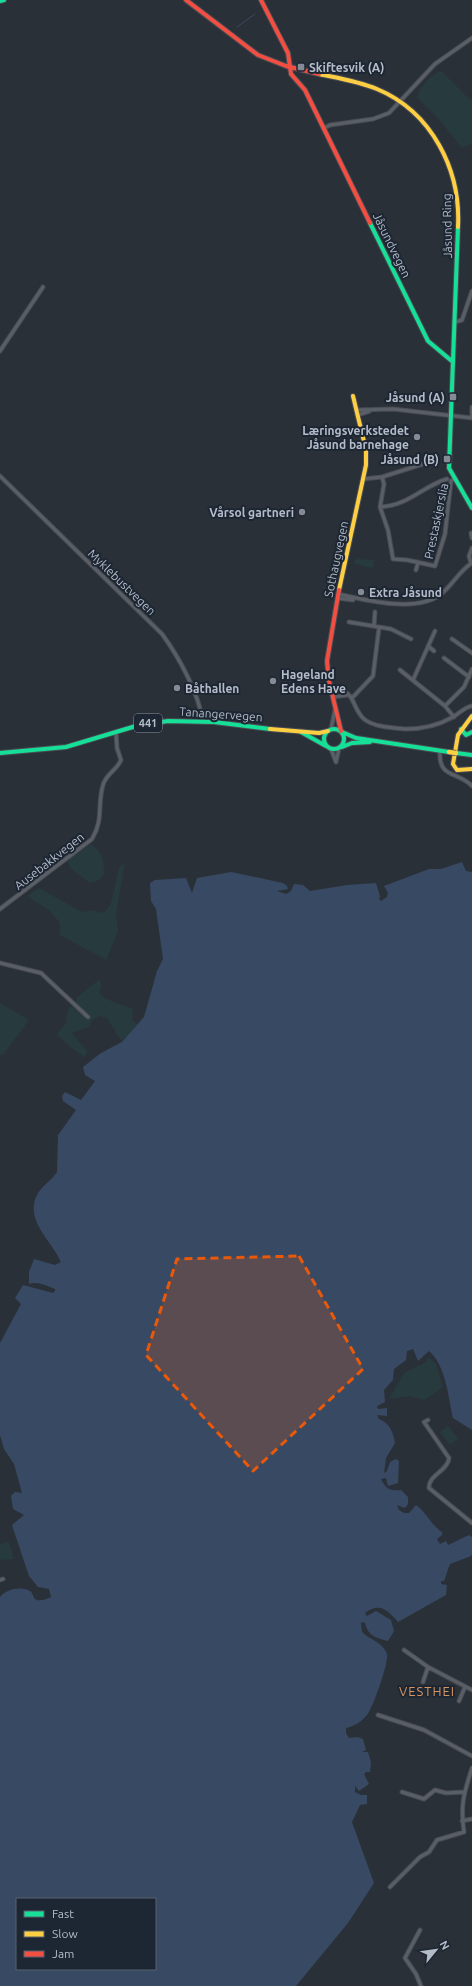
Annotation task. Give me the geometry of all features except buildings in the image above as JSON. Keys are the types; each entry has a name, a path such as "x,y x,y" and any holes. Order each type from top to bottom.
{"main road":[{"path":"0,2 4,0"},
{"name":"Jåsund Ring","path":"186,0 247,49 262,58 291,67 370,86 399,101 419,117 433,134 447,159 455,183 459,226 449,462 454,479 467,496 472,508"},
{"name":"Jåsundvegen","path":"261,0 288,54 291,74 305,90 428,341 453,362"},
{"name":"Sothaugvegen","path":"341,732 335,708 327,661 338,596 363,479 366,450 353,396"},
{"path":"472,716 461,729 455,743 453,764 457,770 472,769"},
{"name":"Tanangervegen","path":"0,753 66,747 116,732 159,722 244,724 300,732 319,733 329,730"},
{"path":"461,729 466,735 472,732"},
{"path":"326,746 324,740 329,730"},
{"name":"441","path":"329,730 341,732 356,738 378,742 472,755"},
{"name":"Tanangervegen","path":"300,732 326,746"},
{"path":"340,748 345,742 341,732"},
{"name":"441","path":"326,746 331,749 340,748 352,743 378,742"}],"street":[{"path":"324,128 330,125 382,117 389,113 440,60 472,38"},
{"path":"0,351 43,287"},
{"path":"455,322 462,320 472,291"},
{"path":"357,412 393,409 472,418 472,407"},
{"path":"363,479 382,477 426,463"},
{"name":"Myklebustvegen","path":"0,476 162,634 172,647 186,676 203,722"},
{"path":"382,477 384,484 380,507 388,530 393,560 418,562 416,570"},
{"path":"380,507 406,501 439,481 447,479"},
{"name":"Prestaskjerslia","path":"418,562 435,566 444,534 451,481 454,479"},
{"path":"471,533 472,538"},
{"path":"338,596 387,604 429,601 441,594 471,563 469,556 472,548"},
{"path":"374,626 376,612"},
{"path":"349,622 391,629 411,639"},
{"path":"351,696 371,680 379,628"},
{"path":"412,680 435,631"},
{"path":"452,639 472,653"},
{"path":"428,646 434,651"},
{"path":"444,658 469,677"},
{"path":"445,706 461,691 472,669"},
{"path":"400,670 445,706 454,717"},
{"path":"332,691 342,691 351,696 364,719 373,723 392,727 412,729 426,727 454,717 472,706"},
{"path":"334,697 342,694 351,696"},
{"name":"Sothaugvegen","path":"329,730 335,708"},
{"name":"Ausebakkvegen","path":"0,910 92,840 99,824 103,784 107,776 121,760 117,748 116,732"},
{"path":"331,749 336,762 340,748"},
{"path":"440,751 441,763 445,771 454,776 463,778 472,786"},
{"path":"0,963 37,970 88,1017"},
{"path":"428,1420 424,1422 427,1428 449,1458 447,1465 430,1481 429,1488 472,1523"},
{"path":"404,1650 428,1667 472,1690"},
{"path":"423,1682 428,1667"},
{"path":"459,1701 465,1687"},
{"path":"378,1715 424,1730 472,1756"},
{"path":"390,1887 420,1857 429,1852 436,1840 464,1832 461,1817 464,1792 472,1768"},
{"path":"402,1792 423,1799 435,1790 446,1793 464,1792"},
{"path":"462,1821 472,1820"},
{"path":"420,1930 405,1958 416,1974 421,1986"}],"highlighted area":[{"path":"299,1256 363,1369 253,1471 146,1355 177,1259"}],"green space":[{"path":"441,71 470,100 472,99 472,143 462,148 435,115 417,97 426,81"},
{"path":"357,559 374,560 373,568 355,564 354,561"},
{"path":"91,844 102,857 104,874 99,880 90,883 70,868 68,860"},
{"path":"125,862 116,914 118,931 106,960 60,935 60,923 51,912 27,896 39,888 82,912 92,910 101,913 106,911 111,903 119,868"},
{"path":"100,979 101,987 99,993 104,998 133,1009 132,1020 138,1025 122,1042 107,1018 99,1016 92,1020 89,1027 72,1033 88,1052 84,1057 63,1041 57,1034 66,1023 68,1009 75,1004 77,997"},
{"path":"0,1003 29,1020 3,1055 0,1055"},
{"path":"429,1357 436,1364 443,1387 425,1400 409,1396 389,1399 404,1373 426,1362"},
{"path":"448,1426 458,1439 450,1445 440,1432"},
{"path":"9,1542 14,1559 0,1560 0,1544"}],"water":[{"path":"462,862 466,871 472,872 472,1430 453,1418 446,1382 435,1357 429,1351 418,1361 413,1349 407,1351 406,1360 394,1369 393,1380 384,1390 385,1402 377,1406 378,1409 387,1408 387,1416 377,1415 379,1419 386,1423 390,1428 395,1443 386,1458 384,1473 387,1471 390,1462 396,1459 399,1461 398,1483 388,1486 386,1478 381,1479 388,1489 401,1490 408,1497 408,1504 405,1508 397,1505 399,1510 404,1513 409,1513 416,1505 442,1532 442,1535 437,1539 440,1544 446,1541 448,1545 469,1535 472,1537 472,1554 471,1556 450,1564 444,1581 441,1581 441,1584 447,1585 446,1595 398,1622 391,1614 383,1609 375,1608 365,1613 367,1616 376,1611 391,1620 394,1631 388,1641 370,1634 365,1623 361,1622 362,1632 383,1647 387,1654 386,1666 370,1711 360,1722 346,1728 346,1733 349,1738 357,1737 363,1739 366,1750 362,1752 368,1752 371,1762 370,1772 366,1772 364,1774 369,1784 359,1791 355,1786 355,1792 361,1795 367,1795 367,1804 360,1805 352,1822 374,1883 348,1923 296,1986 0,1986 0,1597 10,1590 26,1589 32,1593 34,1598 37,1600 43,1600 51,1597 49,1589 38,1587 29,1576 12,1525 24,1515 13,1509 11,1496 15,1492 22,1493 14,1464 4,1449 0,1435 0,1343 21,1304 15,1298 23,1285 53,1293 55,1291 55,1289 42,1284 29,1284 29,1272 34,1259 55,1265 61,1262 40,1229 34,1212 34,1203 42,1187 53,1178 57,1172 58,1135 76,1110 63,1101 62,1096 65,1092 81,1100 95,1081 85,1075 83,1067 101,1053 122,1042 144,1017 157,971 163,959 156,909 151,901 150,883 155,880 186,878 192,893 197,878 231,872 283,883 288,889 277,891 286,894 291,891 294,884 303,885 310,891 347,885 376,883 380,896 379,899 381,901 387,897 388,893 384,886 429,869 441,869"}],"waterway":[{"path":"237,27 255,14"}],"traffic: fast":[{"path":"0,1 4,0"},
{"path":"370,223 428,341 453,362"},
{"path":"458,227 449,468 472,508"},
{"path":"0,753 66,747 136,726 168,721 214,722 270,729"},
{"path":"330,729 338,729 344,735 344,739 344,743 338,749 330,749 324,743 324,735 330,729"},
{"path":"461,729 466,735 472,732"},
{"path":"301,732 326,746"},
{"path":"342,732 356,738 449,752"},
{"path":"342,747 352,743 370,742"},
{"path":"456,753 472,755"}],"traffic: slow":[{"path":"319,74 355,82 377,89 396,99 413,112 428,128 439,145 448,164 458,206 458,227"},
{"path":"339,590 366,465 366,450 353,396"},
{"path":"472,716 458,735 453,764 457,770 472,769"},
{"path":"270,729 319,733 328,731"},
{"path":"449,752 456,753"}],"traffic: jam":[{"path":"186,0 258,55 286,66 319,74"},
{"path":"261,0 288,53 291,74 305,90 370,223"},
{"path":"339,590 327,661 329,681 341,731"}],"place":[{"name":"Skiftesvik (A)","path":"301,67"},
{"name":"Jåsund (A)","path":"453,397"},
{"name":"Læringsverkstedet Jåsund barnehage","path":"417,437"},
{"name":"Jåsund (B)","path":"447,459"},
{"name":"Vårsol gartneri","path":"302,512"},
{"name":"Extra Jåsund","path":"361,592"},
{"name":"Hageland Edens Have","path":"273,681"},
{"name":"Båthallen","path":"177,688"}],"district":[{"name":"VESTHEI","path":"427,1691"}]}
